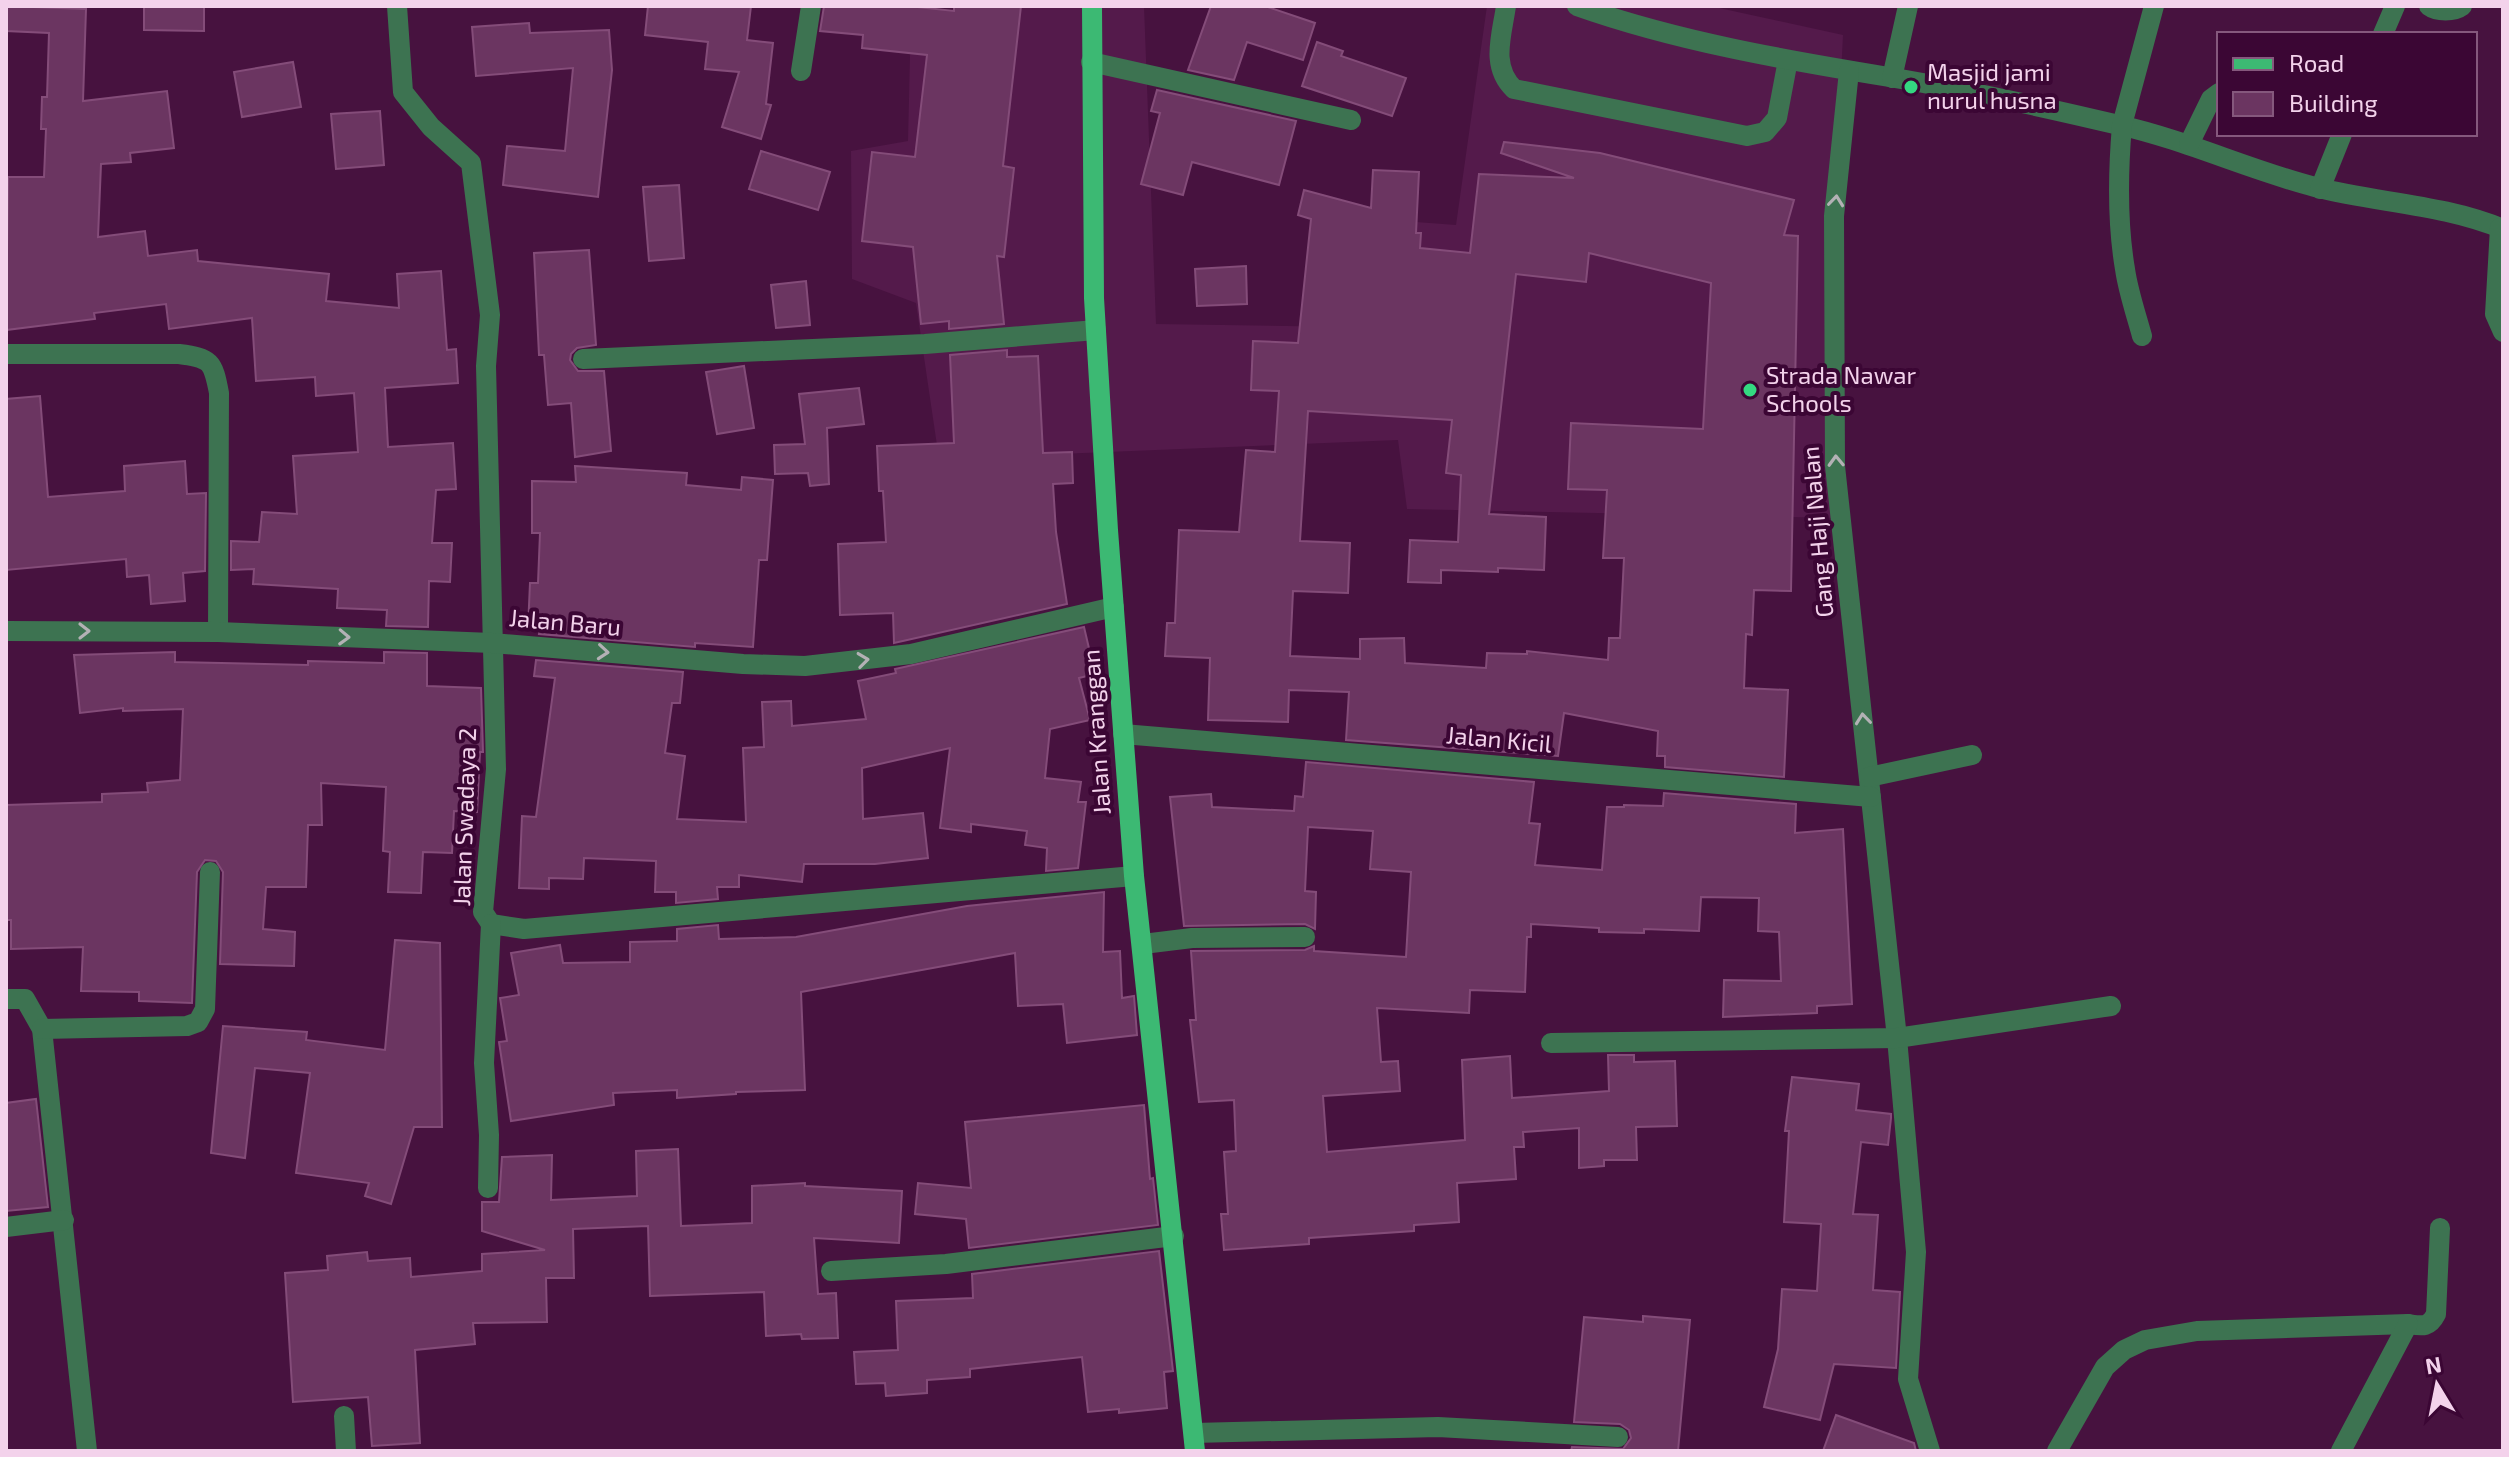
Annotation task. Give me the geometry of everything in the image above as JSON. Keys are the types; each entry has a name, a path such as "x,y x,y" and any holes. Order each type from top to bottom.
{"main road":[{"name":"Jalan Kranggan","path":"1092,6 1096,330 1123,734 1134,876 1194,1442"}],"street":[{"name":"Jalan Swadaya 2","path":"397,6 403,92 431,127 471,163 490,315 486,366 496,769 483,912 491,924 524,929 1134,876"},
{"path":"801,71 811,6"},
{"path":"1506,6 1499,54 1503,78 1514,89 1747,136 1765,132 1777,118 1788,60"},
{"path":"1577,6 1614,12 1788,60 2122,125 2189,144 2320,189 2456,213 2501,229 2495,314 2503,332"},
{"path":"1892,78 1908,6"},
{"path":"2142,336 2125,271 2120,221 2122,125 2154,6"},
{"path":"2384,32 2395,6"},
{"path":"2429,6 2434,10 2462,6"},
{"path":"1091,62 1351,120"},
{"name":"Gang Haji Nalan","path":"1849,71 1834,216 1835,466 1897,1038 1916,1252 1908,1379 1930,1451"},
{"path":"2189,144 2211,99 2217,94"},
{"path":"2320,189 2336,136"},
{"path":"583,359 925,344 1096,330"},
{"path":"6,354 179,354 203,357 214,367 219,393 218,632"},
{"name":"Jalan Baru","path":"6,631 218,632 492,643 743,664 805,666 911,654 1114,607"},
{"name":"Jalan Kicil","path":"1123,734 1870,787 1972,755"},
{"path":"42,1029 187,1026 198,1022 205,1009 210,872"},
{"path":"488,1188 489,1135 484,1063 491,924"},
{"path":"1143,944 1192,938 1305,937"},
{"path":"6,999 25,999 42,1029 87,1451"},
{"path":"1551,1043 1897,1038 2111,1006"},
{"path":"6,1227 64,1220"},
{"path":"2057,1451 2105,1367 2124,1350 2145,1340 2197,1331 2426,1326 2436,1314 2440,1228"},
{"path":"831,1271 946,1264 1174,1236"},
{"path":"2341,1451 2408,1324"},
{"path":"344,1416 346,1451"},
{"path":"1194,1442 1438,1427 1618,1437"}],"shaded area":[{"path":"997,6 1144,6 1156,324 1348,327 1363,218 1456,225 1487,6 1710,6 1843,35 1827,361 1842,518 1407,509 1398,440 939,459 916,303 852,279 851,151 908,141 911,14 996,23"}],"building":[{"path":"6,6 86,9 83,101 167,91 174,148 130,153 131,162 101,164 98,237 145,231 148,256 197,250 198,261 329,274 326,301 399,308 397,274 441,271 447,350 456,349 458,383 385,388 388,447 453,443 456,489 436,490 432,543 452,543 450,582 429,581 428,627 386,626 387,610 337,608 338,589 253,584 254,569 231,570 231,541 259,542 262,512 297,514 293,456 358,452 354,393 316,396 315,377 256,381 252,318 169,329 166,304 94,313 95,319 6,330 8,177 44,177 46,129 41,129 42,97 47,97 49,33 6,31"},
{"path":"144,6 204,6 204,31 144,30"},
{"path":"648,6 751,6 747,40 773,43 766,104 771,105 761,139 722,127 739,72 705,69 708,42 645,35"},
{"path":"824,6 908,6 954,11 954,6 1021,6 1003,166 1014,168 1004,257 997,256 1004,324 949,329 949,321 921,324 913,247 862,241 872,152 915,157 927,55 862,48 863,35 820,31"},
{"path":"1211,6 1265,6 1315,23 1303,60 1247,42 1234,80 1188,70"},
{"path":"529,23 530,33 609,30 612,70 598,197 503,185 507,146 565,151 573,68 476,76 472,27"},
{"path":"1317,42 1343,51 1341,56 1406,78 1392,116 1302,86"},
{"path":"293,62 301,107 242,117 234,72"},
{"path":"1157,90 1296,121 1279,185 1192,162 1183,195 1141,184 1160,113 1151,111"},
{"path":"380,111 384,165 336,169 331,114"},
{"path":"1504,142 1600,153 1794,200 1784,235 1798,236 1791,591 1754,590 1752,635 1746,634 1744,688 1788,690 1784,777 1665,767 1665,756 1657,756 1658,731 1564,713 1558,756 1346,740 1349,692 1289,690 1288,722 1208,720 1210,658 1165,656 1167,623 1175,623 1179,530 1239,532 1246,450 1275,452 1279,391 1251,390 1253,341 1298,343 1311,219 1298,215 1304,190 1371,208 1373,170 1419,172 1416,233 1421,233 1420,248 1470,253 1479,174 1574,178 1501,153","holes":["1589,253 1711,283 1703,429 1571,423 1568,489 1607,490 1603,558 1624,558 1620,638 1609,638 1608,660 1527,651 1527,654 1487,653 1486,668 1405,663 1404,638 1360,639 1360,659 1290,656 1293,591 1348,593 1350,543 1300,541 1308,411 1452,420 1446,473 1461,475 1458,542 1410,540 1408,582 1441,583 1441,570 1544,570 1546,517 1489,514 1516,274 1586,282"]},
{"path":"761,151 830,172 818,210 749,189"},
{"path":"679,185 684,258 649,261 643,187"},
{"path":"589,250 596,345 577,348 570,360 578,371 604,371 611,451 575,457 571,403 548,405 544,355 539,355 534,253"},
{"path":"1246,266 1247,304 1197,306 1195,269"},
{"path":"806,281 810,325 776,328 771,285"},
{"path":"1007,350 1007,357 1038,356 1043,453 1072,452 1073,483 1053,484 1056,532 1067,604 894,643 893,613 840,615 838,544 886,542 877,446 954,443 950,355"},
{"path":"744,366 754,428 717,434 706,372"},
{"path":"859,388 864,424 827,428 829,484 810,486 808,473 775,474 774,445 805,444 799,394"},
{"path":"40,396 48,497 125,491 124,466 185,461 187,494 206,493 205,571 183,573 185,601 151,604 149,575 127,577 126,559 6,570 6,399"},
{"path":"575,466 687,473 686,485 741,490 742,477 773,480 767,560 759,560 753,647 695,643 695,647 539,634 540,628 528,628 530,583 538,583 540,533 532,533 532,481 576,482"},
{"path":"1084,627 1095,674 1079,678 1090,720 1050,729 1045,778 1081,782 1078,802 1086,802 1078,868 1046,871 1047,848 1025,845 1027,831 971,824 971,832 940,828 950,748 862,768 863,819 923,813 928,858 875,864 804,864 802,882 739,875 739,887 717,887 718,899 676,903 676,892 655,892 656,861 584,858 583,879 549,878 549,889 519,888 522,816 536,817 555,678 534,676 536,660 683,672 680,703 672,703 665,753 685,756 677,819 746,822 743,748 764,747 762,702 791,701 792,726 866,719 858,681 896,673 895,669"},
{"path":"175,652 175,662 308,665 308,661 384,663 384,652 427,653 427,686 481,688 483,752 480,752 477,812 454,811 452,853 423,852 421,893 388,892 390,852 383,851 386,787 321,783 322,825 308,825 306,887 266,887 263,929 295,932 294,966 220,964 223,872 216,861 205,860 197,872 192,1003 139,1001 139,992 81,991 83,947 11,949 11,920 6,920 6,805 102,802 102,794 148,792 147,783 180,780 183,709 123,711 123,708 80,713 74,655"},
{"path":"1306,762 1534,782 1529,823 1540,824 1535,865 1602,870 1607,807 1663,806 1664,793 1796,804 1795,833 1843,829 1852,1004 1817,1006 1817,1013 1723,1017 1724,980 1781,981 1779,932 1758,931 1759,898 1701,897 1699,931 1644,929 1644,933 1599,932 1599,928 1531,924 1531,937 1527,937 1525,992 1470,990 1469,1013 1377,1008 1381,1062 1398,1061 1400,1091 1323,1096 1327,1152 1465,1140 1462,1060 1510,1056 1512,1098 1609,1091 1608,1055 1634,1055 1634,1062 1675,1061 1677,1126 1636,1127 1637,1160 1604,1160 1604,1166 1579,1168 1579,1128 1523,1132 1524,1147 1514,1147 1516,1179 1457,1183 1459,1222 1414,1225 1414,1231 1309,1238 1309,1244 1224,1250 1221,1214 1228,1214 1224,1152 1236,1151 1234,1100 1199,1102 1190,1020 1196,1020 1191,951 1305,950 1314,946 1314,951 1406,957 1411,872 1370,869 1373,831 1308,827 1305,891 1316,892 1315,929 1305,924 1184,926 1170,797 1211,794 1212,807 1294,811 1295,796 1303,797"},
{"path":"1104,892 1103,952 1120,951 1122,998 1134,996 1137,1035 1067,1043 1063,1004 1018,1006 1015,953 801,992 805,1090 677,1098 677,1090 613,1093 614,1105 511,1121 499,1042 507,1041 500,998 519,995 511,953 560,945 563,963 630,962 630,942 677,941 677,929 718,925 719,939 796,937 967,906"},
{"path":"395,940 440,943 442,1127 414,1127 391,1204 365,1196 369,1183 296,1173 310,1073 255,1068 245,1158 211,1153 223,1026 307,1032 306,1040 385,1050"},
{"path":"1792,1077 1859,1084 1856,1110 1891,1114 1888,1145 1861,1142 1853,1214 1878,1215 1873,1290 1900,1292 1896,1368 1834,1364 1820,1420 1764,1407 1778,1349 1782,1289 1817,1291 1821,1224 1784,1222 1789,1131 1785,1131"},
{"path":"36,1099 48,1207 6,1211 6,1103"},
{"path":"1144,1105 1150,1179 1153,1178 1158,1225 969,1248 966,1219 915,1214 918,1183 971,1188 965,1122"},
{"path":"678,1149 681,1226 752,1223 752,1186 805,1183 805,1186 902,1191 899,1243 814,1238 818,1294 836,1293 838,1338 802,1339 801,1334 766,1336 764,1292 650,1296 648,1226 573,1229 574,1278 546,1278 547,1322 473,1323 475,1344 415,1350 420,1443 372,1446 368,1397 293,1402 285,1273 328,1270 327,1256 367,1252 368,1261 410,1258 411,1277 482,1271 482,1254 545,1250 482,1231 482,1202 499,1202 502,1157 552,1155 551,1200 637,1196 636,1151"},
{"path":"1159,1251 1173,1371 1164,1372 1167,1408 1119,1413 1119,1409 1088,1412 1082,1357 970,1369 970,1377 927,1380 927,1393 886,1396 885,1383 856,1384 854,1352 898,1350 896,1301 973,1298 972,1274"},
{"path":"1643,1316 1690,1320 1678,1451 1571,1451 1572,1447 1623,1449 1631,1438 1629,1430 1620,1424 1574,1422 1584,1317 1643,1322"},
{"path":"1836,1415 1914,1443 1916,1451 1823,1451"}],"place":[{"name":"Masjid jami nurul husna","path":"1911,87"},
{"name":"Strada Nawar Schools","path":"1750,390"}]}
